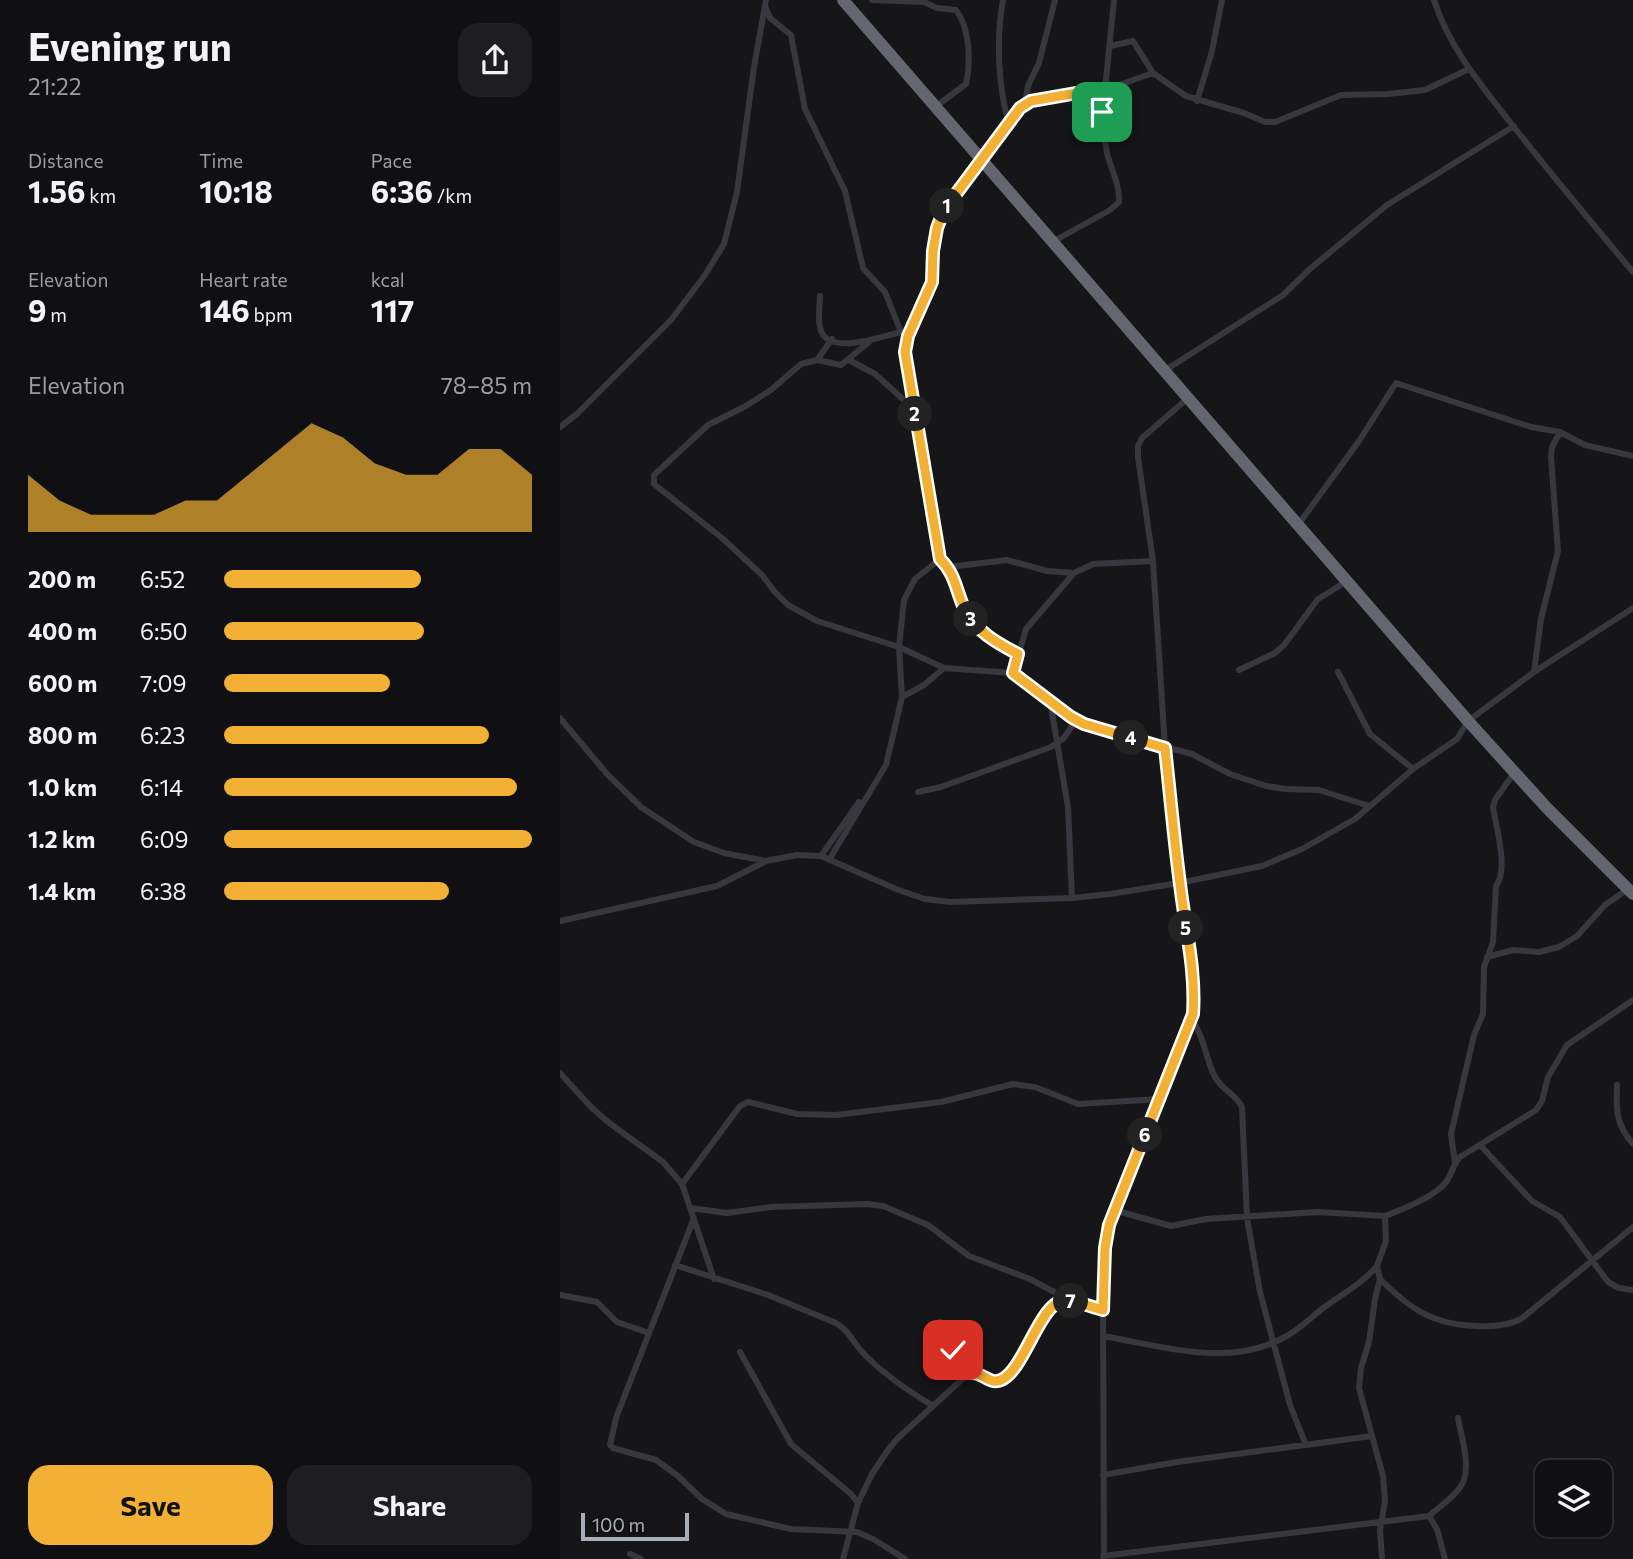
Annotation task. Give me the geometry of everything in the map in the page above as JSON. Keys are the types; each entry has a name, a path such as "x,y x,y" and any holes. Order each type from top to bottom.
{"highway":[{"path":"843,0 1468,721 1586,850 1630,891"}],"street":[{"path":"872,0 924,2 937,8 956,10 960,16 967,40 966,83 934,107"},
{"path":"1003,0 1000,85 1009,124"},
{"path":"1018,654 991,640 974,623 966,612 949,567 940,559 905,352 908,336 932,282 933,251 940,220 948,204 1025,103 1028,86 1039,63 1055,0"},
{"path":"1053,242 1110,210 1119,202 1116,179 1107,153 1102,112 1114,0"},
{"path":"1197,101 1212,51 1222,0"},
{"path":"1434,0 1439,18 1469,69 1550,174 1633,272"},
{"path":"765,2 770,18 791,35 805,109 845,191 863,268 885,292 901,332 908,336"},
{"path":"560,427 577,414 671,320 705,275 724,244 737,192 765,2"},
{"path":"1110,46 1133,41 1153,74 1186,96 1270,123 1341,95 1425,90 1469,69"},
{"path":"1105,90 1153,74"},
{"path":"1025,103 1077,93 1081,100 1102,112"},
{"path":"1164,371 1283,295 1387,205 1514,126"},
{"path":"820,296 820,329 825,337 849,344 901,332"},
{"path":"817,360 832,339"},
{"path":"870,341 838,366 817,360 801,364 771,390 708,425 654,475 653,480 663,492 722,538 762,575 788,605 817,621 899,647 944,668 1013,673 1076,720 1096,729 1192,754 1226,772 1266,786 1326,791 1369,806"},
{"path":"849,360 875,374 915,409"},
{"path":"1298,525 1366,432 1396,383 1507,420 1560,432 1585,445 1633,456"},
{"path":"1188,398 1146,434 1138,446 1153,561 1165,748 1194,987 1191,1019 1114,1210 1105,1248 1103,1558 1429,1516 1464,1480 1465,1462 1458,1418"},
{"path":"1534,672 1541,619 1558,551 1551,457 1552,447 1560,432"},
{"path":"821,856 853,808 876,784 886,765 902,696 899,647 904,600 915,579 940,559"},
{"path":"949,567 1007,560 1047,570 1074,573"},
{"path":"1013,673 1026,629 1074,573 1093,564 1153,561"},
{"path":"1239,670 1275,653 1318,599 1347,580"},
{"path":"560,921 717,886 766,861 797,855 821,856 896,889 936,901 1072,898 1180,883 1252,868 1281,858 1355,819 1413,769 1457,739 1468,721 1534,672 1633,608"},
{"path":"902,696 924,685 944,668"},
{"path":"1338,672 1370,734 1413,769"},
{"path":"1050,699 1059,742 1069,821 1072,898"},
{"path":"560,718 607,774 641,807 702,845 724,853 766,861"},
{"path":"918,792 941,787 1059,742 1076,720"},
{"path":"1455,1163 1451,1134 1474,1035 1483,1014 1484,967 1493,937 1494,893 1501,879 1502,866 1493,807 1514,773"},
{"path":"829,860 866,796"},
{"path":"1488,957 1513,950 1539,952 1559,947 1577,936 1605,905 1630,891"},
{"path":"1114,1210 1171,1226 1206,1219 1333,1212 1385,1216 1437,1191 1446,1181 1455,1163 1536,1110 1542,1101 1548,1077 1567,1045 1633,1000"},
{"path":"1191,1019 1201,1032 1216,1078 1241,1105 1247,1217 1260,1292 1290,1405 1306,1445"},
{"path":"560,1073 591,1107 663,1162 682,1184 714,1279"},
{"path":"682,1184 740,1106 748,1102 797,1114 829,1116 941,1102 1013,1084 1035,1087 1078,1104 1160,1099"},
{"path":"1617,1086 1615,1111 1618,1124 1633,1144"},
{"path":"1480,1145 1532,1201 1560,1217 1591,1262 1613,1286 1633,1290"},
{"path":"691,1208 717,1213 771,1207 867,1204 883,1206 928,1225 969,1256 1030,1279 1070,1301 1103,1310"},
{"path":"1103,1336 1215,1353 1250,1352 1274,1343 1286,1337 1325,1306 1357,1287 1377,1266 1386,1241 1385,1216"},
{"path":"694,1218 613,1426 610,1445 656,1460 702,1499 726,1514 791,1529 852,1531 873,1539 905,1559"},
{"path":"1380,1279 1403,1302 1437,1320 1464,1326 1501,1326 1521,1319 1633,1227"},
{"path":"675,1265 768,1295 836,1323 846,1329 863,1353 880,1369 933,1406"},
{"path":"1377,1266 1380,1279 1359,1379 1361,1399 1384,1486 1382,1559"},
{"path":"560,1295 597,1303 617,1322 649,1333"},
{"path":"844,1559 858,1503 872,1474 893,1443 960,1380 971,1373 977,1373 992,1381 1006,1377 1050,1310 1059,1301 1070,1301"},
{"path":"940,1322 938,1331 949,1340 953,1350 971,1363 971,1373"},
{"path":"740,1352 791,1444 851,1494 858,1503"},
{"path":"1103,1475 1372,1436"},
{"path":"1429,1516 1435,1525 1445,1559"},
{"path":"630,1554 642,1559"}],"route":[{"path":"953,1350 971,1363 971,1373 999,1381 1016,1365 1050,1310 1059,1301 1070,1301 1103,1310 1105,1248 1109,1225 1193,1014 1194,987 1165,748 1096,729 1071,717 1013,673 1018,654 991,640 966,612 949,567 940,559 905,352 908,336 932,282 933,251 944,210 1020,108 1031,101 1077,93 1081,100 1102,112"}]}
